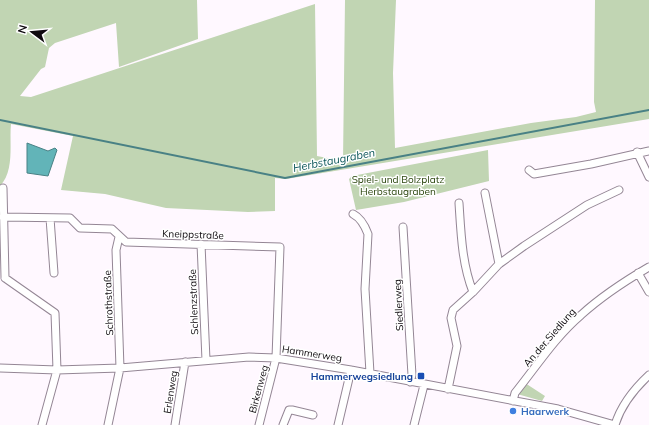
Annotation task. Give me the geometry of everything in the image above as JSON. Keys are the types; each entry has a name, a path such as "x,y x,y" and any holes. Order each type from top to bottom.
{"street":[{"path":"529,170 534,174 591,164 637,152 649,151"},
{"path":"637,152 649,177"},
{"path":"3,188 2,280 55,313 56,370 42,425"},
{"path":"448,389 457,346 451,314 499,264 555,224 587,204 619,190"},
{"path":"485,193 499,264"},
{"path":"459,203 462,249 467,278 473,292"},
{"path":"353,214 358,217 365,226 368,234 365,289 370,373"},
{"name":"Kneippstraße","path":"3,217 70,218 80,228 112,229 126,242 280,247 276,358"},
{"path":"50,218 54,273"},
{"name":"Siedlerweg","path":"403,227 412,375 410,382"},
{"name":"Schrothstraße","path":"108,425 120,368 116,250 119,237"},
{"name":"Schlenzstraße","path":"201,244 206,360"},
{"name":"An der Siedlung","path":"513,401 514,393 557,340 580,315 617,286 649,267"},
{"path":"638,273 649,292"},
{"name":"Hammerweg","path":"0,368 56,370 120,368 249,357 276,358 370,373 424,385 558,409 615,425"},
{"name":"Birkenweg","path":"259,425 276,358"},
{"name":"Erlenweg","path":"175,425 185,362"},
{"path":"338,425 351,370"},
{"path":"615,425 619,412 631,394 649,375"},
{"path":"414,425 424,385"},
{"path":"284,425 289,410 313,415"}],"green space":[{"path":"0,0 197,0 198,39 119,67 116,23 55,43 49,48 45,67 41,69 20,96 31,97 315,4 317,156 343,161 345,0 396,0 393,73 395,148 531,123 576,117 596,112 594,102 595,0 649,0 649,119 286,179 275,178 275,211 248,212 166,208 105,194 61,190 73,136 11,124 10,165 5,180 0,186"},
{"name":"Spiel- und Bolzplatz Herbstaugraben","path":"488,150 489,181 404,202 356,210 349,179 352,176"},
{"path":"525,383 545,396 542,401 517,394"}],"water":[{"path":"27,143 48,151 55,148 57,150 48,176 27,173"}],"waterway":[{"name":"Herbstaugraben","path":"0,120 285,178 649,110"}],"place":[{"name":"Hammerwegsiedlung","path":"421,376"},
{"name":"Haarwerk","path":"513,411"}]}
